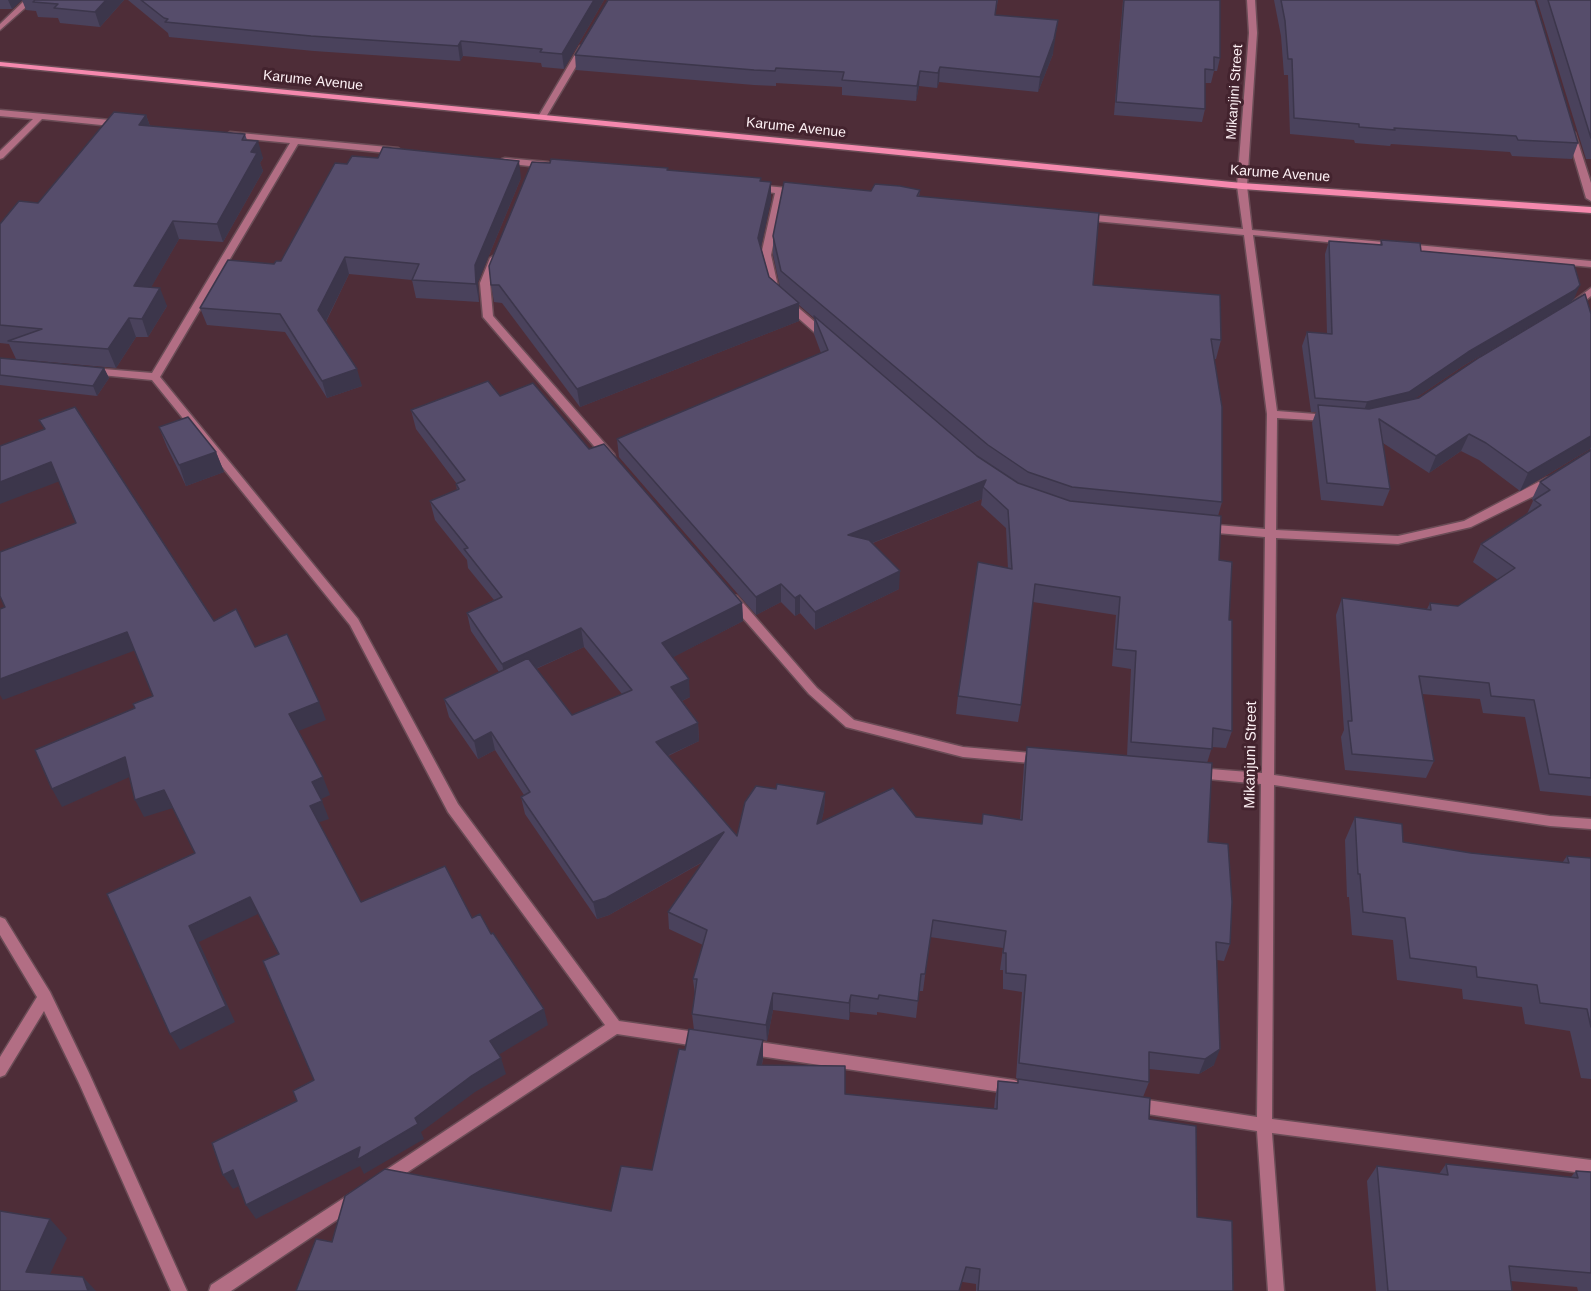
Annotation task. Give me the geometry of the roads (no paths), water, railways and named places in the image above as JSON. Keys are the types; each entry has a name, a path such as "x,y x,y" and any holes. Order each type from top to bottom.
{"main road":[{"name":"Karume Avenue","path":"0,64 1242,186 1591,210"}],"street":[{"path":"0,28 30,0"},
{"name":"Mikanjini Street","path":"1244,201 1242,186 1253,33 1251,0"},
{"path":"542,117 588,39"},
{"path":"0,113 134,125"},
{"path":"0,156 41,116"},
{"path":"1568,121 1591,198"},
{"path":"215,133 404,151"},
{"path":"155,377 297,141"},
{"path":"499,160 532,169 558,166"},
{"path":"745,187 804,192"},
{"path":"780,190 766,255 774,292 836,346"},
{"name":"Mikanjuni Street","path":"1244,201 1272,414 1272,534 1266,779 1264,1125 1276,1291"},
{"path":"1074,216 1249,226 1591,264"},
{"path":"498,251 485,283 488,317 620,468"},
{"path":"1563,312 1591,291"},
{"path":"71,370 155,377 354,622 453,808 615,1027"},
{"path":"1272,414 1340,419"},
{"path":"1192,526 1272,534 1398,540 1467,524 1530,493 1561,474"},
{"path":"728,593 813,691 850,724 963,752 1056,760"},
{"path":"1185,772 1266,779 1550,821 1591,824"},
{"path":"0,923 45,997 135,1188 179,1291"},
{"path":"0,1070 45,997"},
{"path":"217,1291 615,1027 1028,1089"},
{"path":"1122,1103 1264,1125 1591,1167"}]}
